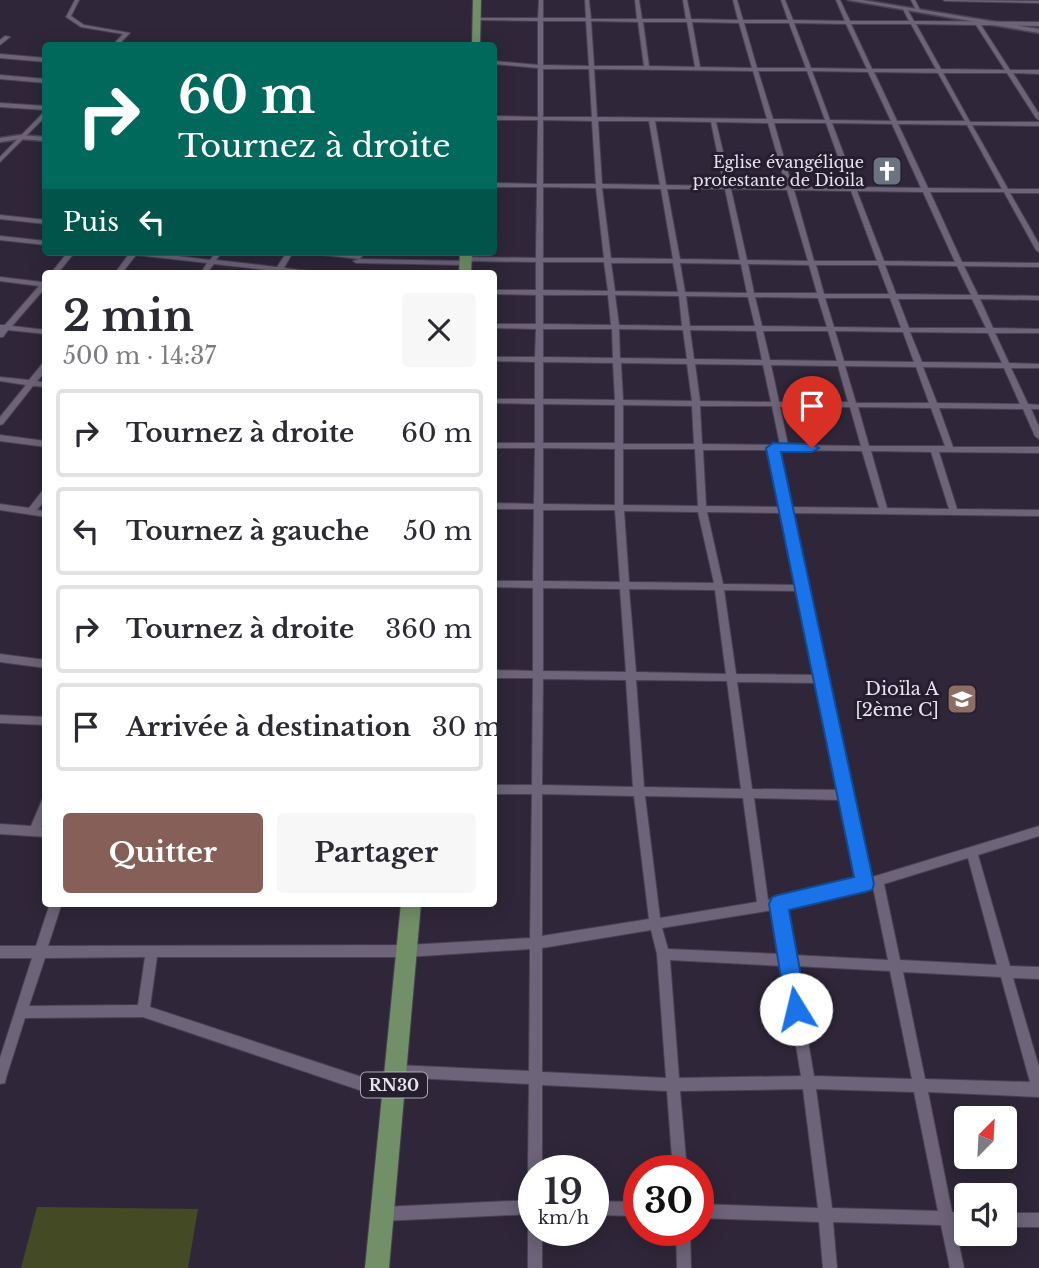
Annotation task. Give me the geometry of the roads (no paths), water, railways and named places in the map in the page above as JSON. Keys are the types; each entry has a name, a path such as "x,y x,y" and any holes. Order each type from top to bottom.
{"main road":[{"path":"476,41 478,0"},
{"name":"RN30","path":"377,1268 411,907"}],"street":[{"path":"77,0 68,16 83,26 127,33 118,42"},
{"path":"535,1155 541,0"},
{"path":"587,0 599,186 615,326 620,446 619,507 639,791 655,923 663,954 679,1155"},
{"path":"637,0 647,68"},
{"path":"685,0 698,69"},
{"path":"735,0 884,511"},
{"path":"783,0 921,364 950,449"},
{"path":"838,0 990,330 1009,365 1039,436"},
{"path":"851,0 1039,31"},
{"path":"913,0 919,12"},
{"path":"945,0 1039,2"},
{"path":"905,9 1039,250"},
{"path":"478,19 1039,24"},
{"path":"979,23 1039,118"},
{"path":"0,43 7,37"},
{"path":"0,56 42,60"},
{"path":"497,62 591,68 1039,72"},
{"path":"0,77 42,81"},
{"path":"0,105 42,110"},
{"path":"0,160 42,114"},
{"path":"497,118 1039,124"},
{"path":"652,120 682,293 695,404 702,508 719,587 763,906"},
{"path":"713,120 785,448"},
{"path":"0,140 20,137 42,139"},
{"path":"497,185 1039,191"},
{"path":"0,217 42,222"},
{"path":"0,238 42,243"},
{"path":"57,270 69,256"},
{"path":"120,270 131,256"},
{"path":"165,256 271,270"},
{"path":"206,270 216,256"},
{"path":"359,257 466,262 608,260 1039,265"},
{"path":"0,279 42,284"},
{"path":"0,335 3,327 42,287"},
{"path":"497,292 1039,298"},
{"path":"497,326 1039,331"},
{"path":"3,327 42,332"},
{"path":"497,359 1039,366"},
{"path":"0,422 42,370"},
{"path":"0,379 42,384"},
{"path":"497,401 1039,407"},
{"path":"0,438 42,443"},
{"path":"497,445 1039,450"},
{"path":"773,448 846,795 896,964 957,1268"},
{"path":"934,449 954,512"},
{"path":"31,512 42,497"},
{"path":"497,506 1039,513"},
{"path":"0,507 42,513"},
{"path":"497,584 803,588"},
{"path":"0,658 42,663"},
{"path":"497,674 822,679"},
{"path":"0,719 42,721"},
{"path":"497,789 846,795"},
{"path":"0,829 40,832"},
{"path":"0,952 407,951 536,943 778,904 872,882 972,854 1039,831"},
{"path":"396,1071 675,1085 808,1082 1039,1089 1008,972 972,854"},
{"path":"778,904 808,1082 826,1214 830,1268"},
{"path":"0,1078 55,907"},
{"path":"143,1011 152,952"},
{"path":"663,954 1039,973"},
{"path":"22,1012 143,1011 393,1094"},
{"path":"382,1214 518,1209"},
{"path":"714,1211 954,1218"},
{"path":"1017,1220 1039,1220"},
{"path":"535,1246 535,1268"},
{"path":"683,1246 684,1268"}],"place":[{"name":"Eglise évangélique protestante de Dioila","path":"887,171"},
{"name":"Dioïla A [2ème C]","path":"962,699"}]}
